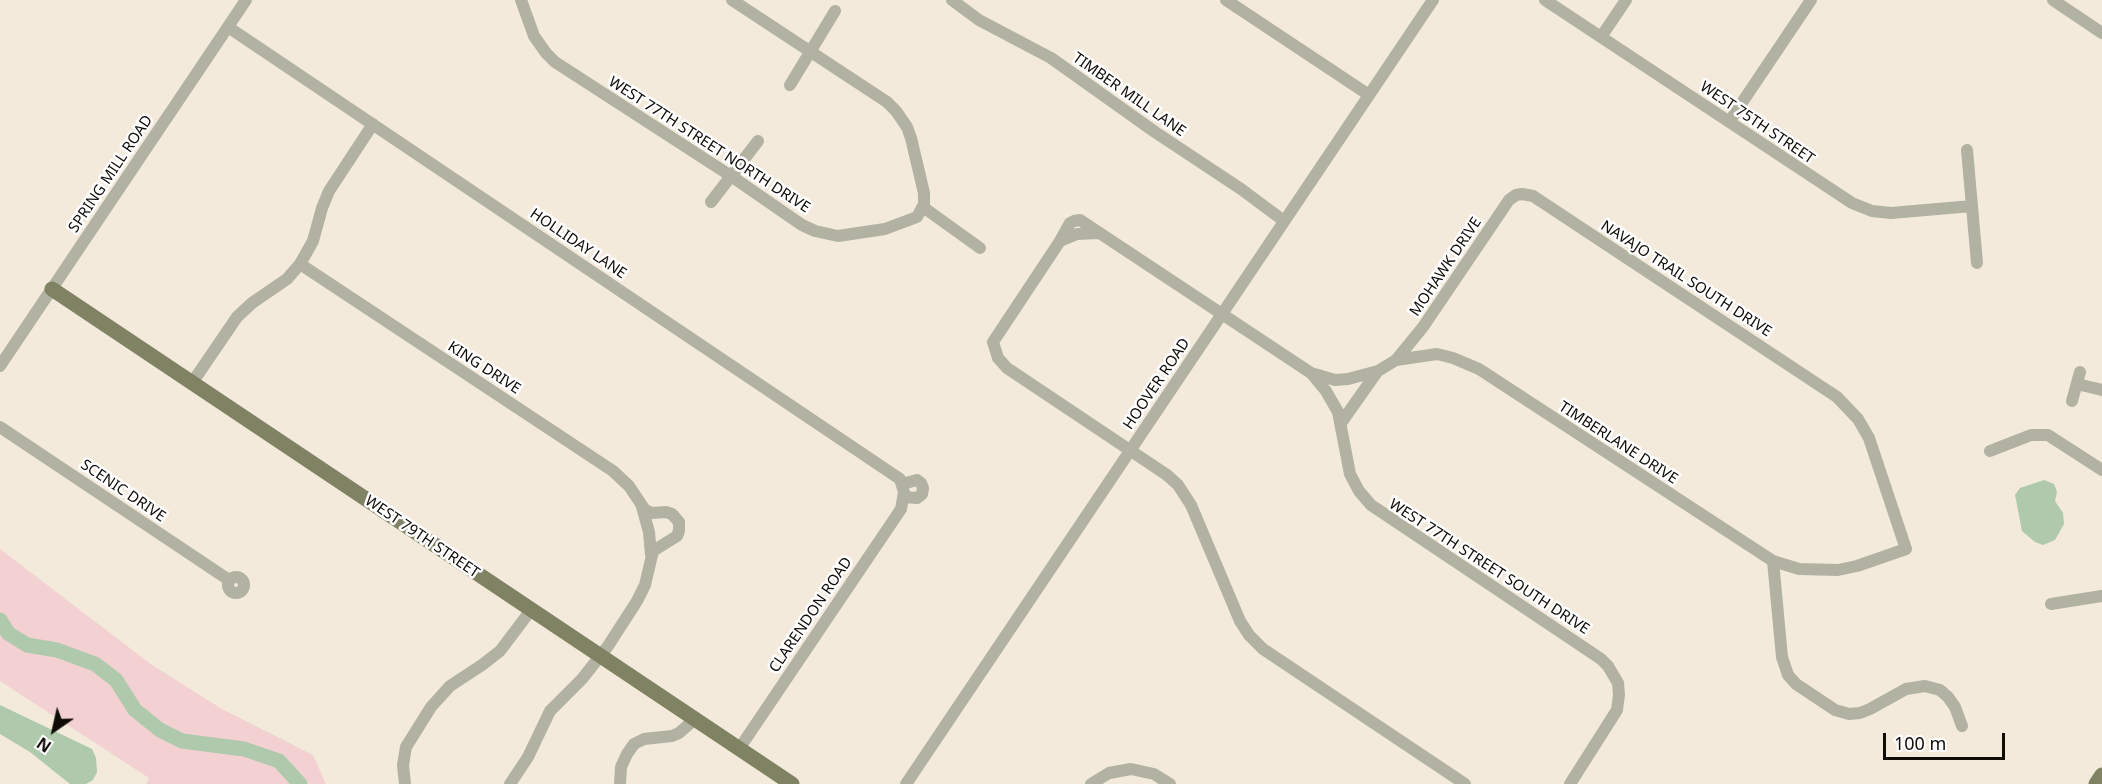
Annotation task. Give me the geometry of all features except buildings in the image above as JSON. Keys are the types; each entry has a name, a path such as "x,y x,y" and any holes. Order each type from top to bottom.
{"main road":[{"name":"WEST 79TH STREET","path":"51,289 792,784"},
{"path":"2096,784 2102,775"}],"street":[{"name":"SPRING MILL ROAD","path":"0,366 246,0"},
{"name":"WEST 77TH STREET NORTH DRIVE","path":"521,0 534,36 555,62 802,225 838,236 885,229 910,221 922,210"},
{"path":"732,0 887,102 901,117 911,138 924,193 922,210 980,248"},
{"name":"TIMBER MILL LANE","path":"952,0 980,20 1051,58 1284,221"},
{"path":"1226,0 1369,95"},
{"name":"HOOVER ROAD","path":"906,784 1433,0"},
{"name":"WEST 75TH STREET","path":"1545,0 1852,203 1865,209 1891,213 1972,206"},
{"path":"1601,37 1626,0"},
{"path":"1729,122 1811,0"},
{"path":"2053,0 2102,33"},
{"path":"790,85 835,11"},
{"name":"HOLLIDAY LANE","path":"228,27 896,475 904,491"},
{"path":"192,383 237,317 252,303 287,279 300,264 313,241 329,191 373,124"},
{"path":"711,202 758,141"},
{"path":"1967,150 1977,263"},
{"name":"MOHAWK DRIVE","path":"1396,360 1422,327 1509,200 1522,194"},
{"name":"NAVAJO TRAIL SOUTH DRIVE","path":"1522,194 1533,196 1831,393 1851,410 1869,438 1906,549"},
{"name":"WEST 77TH STREET SOUTH DRIVE","path":"1060,241 1074,220 1080,220 1311,373 1333,402 1341,423 1350,474 1359,491 1371,506 1601,659 1614,674 1618,683 1619,703 1614,718 1570,784"},
{"path":"1100,233 1077,234 1060,241 993,342 998,358 1007,368 1167,475 1185,495 1240,621 1254,640 1268,653 1465,784"},
{"name":"KING DRIVE","path":"300,264 613,471 629,486 642,507 649,532 651,555 645,585 637,601 600,656 578,684 550,711 528,757 510,784"},
{"path":"1422,327 1425,344 1437,354"},
{"name":"TIMBERLANE DRIVE","path":"1311,373 1335,380 1348,379 1378,371 1396,360 1437,354 1453,358 1479,369 1773,561 1799,569 1838,570 1906,549"},
{"path":"1341,423 1378,371"},
{"path":"2072,401 2078,378 2102,390"},
{"name":"SCENIC DRIVE","path":"0,427 229,580"},
{"path":"1989,451 2031,435 2048,435 2102,470"},
{"path":"914,479 918,480 923,488 922,494 914,498 904,491 914,479"},
{"name":"CLARENDON ROAD","path":"739,749 899,511 904,491"},
{"path":"642,507 652,513 672,514 679,524 677,536 671,542 663,543 656,548 651,555"},
{"path":"1773,561 1783,663 1788,675 1796,684 1835,710 1849,714 1870,709 1906,689 1925,686 1940,690 1948,697 1955,707 1962,726"},
{"path":"2051,604 2102,596"},
{"path":"405,784 403,765 406,747 431,707 450,686 500,651 531,610"},
{"path":"620,784 621,767 634,744 644,739 672,736 695,719"},
{"path":"1091,784 1105,774 1116,770 1138,769 1154,774 1170,784"}],"shaded area":[{"path":"2044,480 2054,484 2057,492 2055,501 2063,513 2064,524 2055,540 2043,545 2035,542 2022,531 2015,495 2020,488"},
{"path":"0,549 152,665 222,709 313,755 326,784 146,784 149,778 0,681"},
{"path":"0,705 92,749 96,758 97,772 93,780 86,784 70,784 30,752 0,734"}],"waterway":[{"path":"0,620 8,633 27,645 57,650 95,664 116,680 135,710 160,730 182,741 244,749 279,761 300,784"}]}
